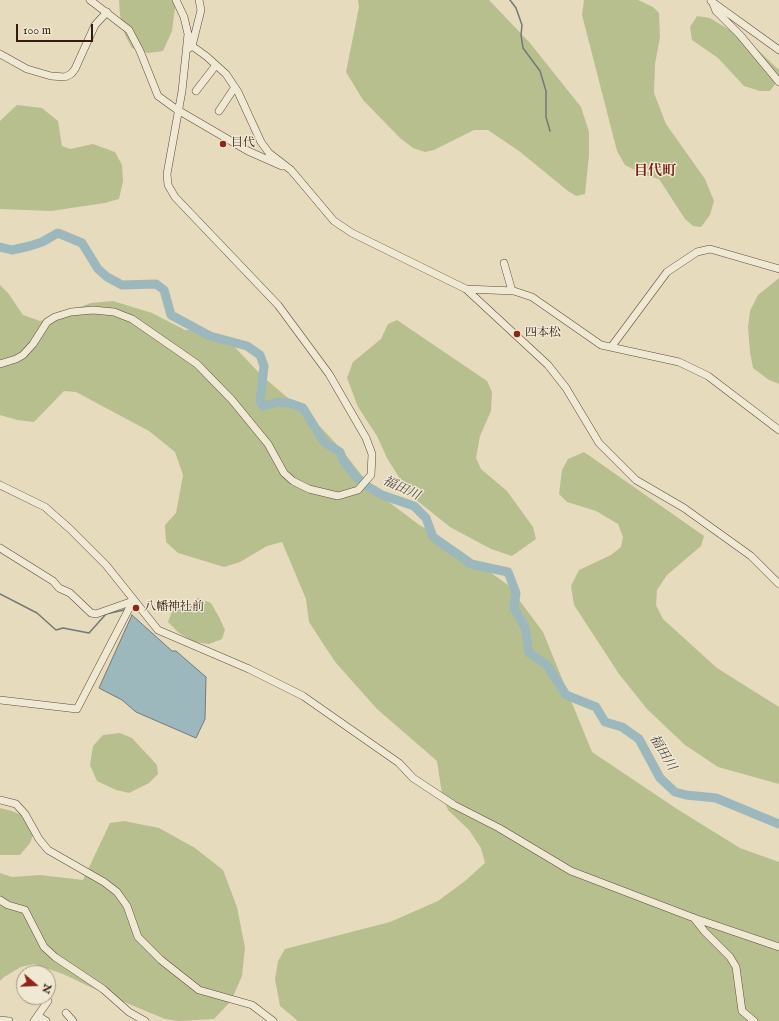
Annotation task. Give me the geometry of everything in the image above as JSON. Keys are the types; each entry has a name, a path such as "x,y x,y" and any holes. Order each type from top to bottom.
{"street":[{"path":"90,0 129,30 140,52 158,96 248,151 291,170"},
{"path":"176,0 184,17 188,34 189,48"},
{"path":"0,364 23,355 34,344 47,322 55,317 71,312 93,310 114,312 132,319 197,364 215,382 268,444 284,473 309,489 338,496 347,495 363,486 368,480 373,470 372,454 366,438 329,374 278,305 175,197 168,185 166,174 189,48 201,10 199,0"},
{"path":"711,0 779,50"},
{"path":"711,0 716,11 740,34 779,82"},
{"path":"0,54 27,69 51,76 66,76 72,74 95,25 107,12"},
{"path":"189,48 216,65 226,74 235,87 261,142 270,153 291,170 334,220 352,233 466,289 548,365 566,388 599,443 636,480 684,508 751,556 779,584"},
{"path":"196,91 216,65"},
{"path":"219,111 235,87"},
{"path":"612,346 667,272 697,252 710,249 779,269"},
{"path":"504,263 512,291"},
{"path":"466,289 512,291 532,297 601,345 612,346 679,362 708,376 779,430"},
{"path":"0,485 45,507 106,565 133,601 158,630 249,668 303,696 399,763 413,778 454,805 499,828 572,871 597,882 694,918 779,947"},
{"path":"0,548 52,581 59,588 70,593 91,613 96,614 133,601"},
{"path":"0,700 77,709 133,601"},
{"path":"0,800 16,804 25,814 39,839 48,850 104,882 117,892 126,906 138,938 161,960 199,990 252,1005 273,1021"},
{"path":"0,900 8,905 25,910 44,947 55,957 103,989 129,1012 145,1021"},
{"path":"694,918 704,932 730,956 736,967 742,1011 754,1021"},
{"path":"45,1005 36,1019 46,1021"},
{"path":"66,1013 73,1021"},
{"path":"0,1020 10,1021"}],"green space":[{"path":"119,0 176,0 172,31 163,51 148,53 132,48 125,35 120,15"},
{"path":"358,0 489,0 530,43 581,107 589,132 589,155 585,194 576,196 568,191 519,151 488,130 474,130 434,150 425,152 413,148 400,138 363,100 346,72 359,7"},
{"path":"584,0 638,0 653,7 659,13 660,37 655,64 654,93 666,124 705,179 714,201 710,215 701,227 693,226 685,219 659,179 644,175 625,165 617,151 582,15"},
{"path":"697,16 710,18 728,29 758,50 779,70 779,79 770,91 760,91 744,86 718,58 692,40 690,27"},
{"path":"17,105 42,108 58,121 62,146 70,149 93,144 115,152 122,165 123,181 119,199 105,203 51,211 0,209 0,121"},
{"path":"779,278 779,384 769,380 753,368 748,327 750,311 758,295"},
{"path":"0,285 8,293 23,315 40,321 91,303 113,301 152,313 185,330 202,330 231,343 261,375 314,420 342,450 373,490 418,524 458,549 508,585 543,632 592,752 677,809 740,848 779,862 779,1021 298,1021 280,1006 275,979 278,961 285,949 390,922 438,901 465,881 485,863 481,848 469,830 448,810 442,794 437,761 377,709 336,663 309,622 306,599 282,542 267,546 240,562 224,567 178,553 166,542 165,525 176,513 183,475 175,452 149,431 76,392 64,391 34,422 17,420 0,415"},
{"path":"397,320 487,381 492,392 491,411 480,436 476,458 481,469 507,491 533,527 536,539 512,556 491,549 450,527 410,495 387,458 377,436 358,407 347,378 353,362 381,339 388,324"},
{"path":"584,452 704,536 701,546 667,575 657,590 656,605 663,619 717,668 779,707 779,784 718,767 685,745 647,709 619,674 574,605 571,586 579,570 611,555 621,547 623,537 618,524 596,511 567,502 559,494 562,470 568,459"},
{"path":"198,598 211,603 225,630 222,639 209,644 194,642 179,633 168,622 172,611"},
{"path":"120,733 132,738 157,765 158,774 149,783 129,793 116,790 97,781 90,765 93,746 103,735"},
{"path":"0,808 12,811 28,818 35,830 30,843 20,855 0,855"},
{"path":"124,821 159,828 195,848 223,870 237,907 245,948 242,976 231,1001 214,1019 179,1021 165,1019 56,972 56,965 16,965 16,970 0,981 0,873 12,877 40,875 83,880 110,823"}],"water":[{"path":"132,615 172,651 176,651 206,677 205,719 196,738 136,712 122,700 99,688"}],"waterway":[{"path":"510,0 516,8 522,25 521,35 523,48 540,71 546,91 546,117 550,131"},
{"name":"福田川","path":"0,247 12,250 30,246 42,242 58,233 82,243 98,269 107,277 122,285 156,284 164,290 171,315 210,336 247,346 260,355 264,366 260,401 263,406 279,402 289,403 303,408 324,442 340,452 343,460 355,476 367,486 382,495 414,506 426,518 433,537 471,564 508,572 516,593 514,608 525,627 529,653 547,665 566,695 596,707 605,722 622,727 639,739 660,778 675,792 686,795 716,798 779,824"},
{"path":"0,594 37,613 56,630 63,628 89,633 106,614 124,610"}],"place":[{"name":"目代","path":"223,144"},
{"name":"四本松","path":"517,334"},
{"name":"八幡神社前","path":"136,608"}],"district":[{"name":"目代町","path":"655,172"}]}
